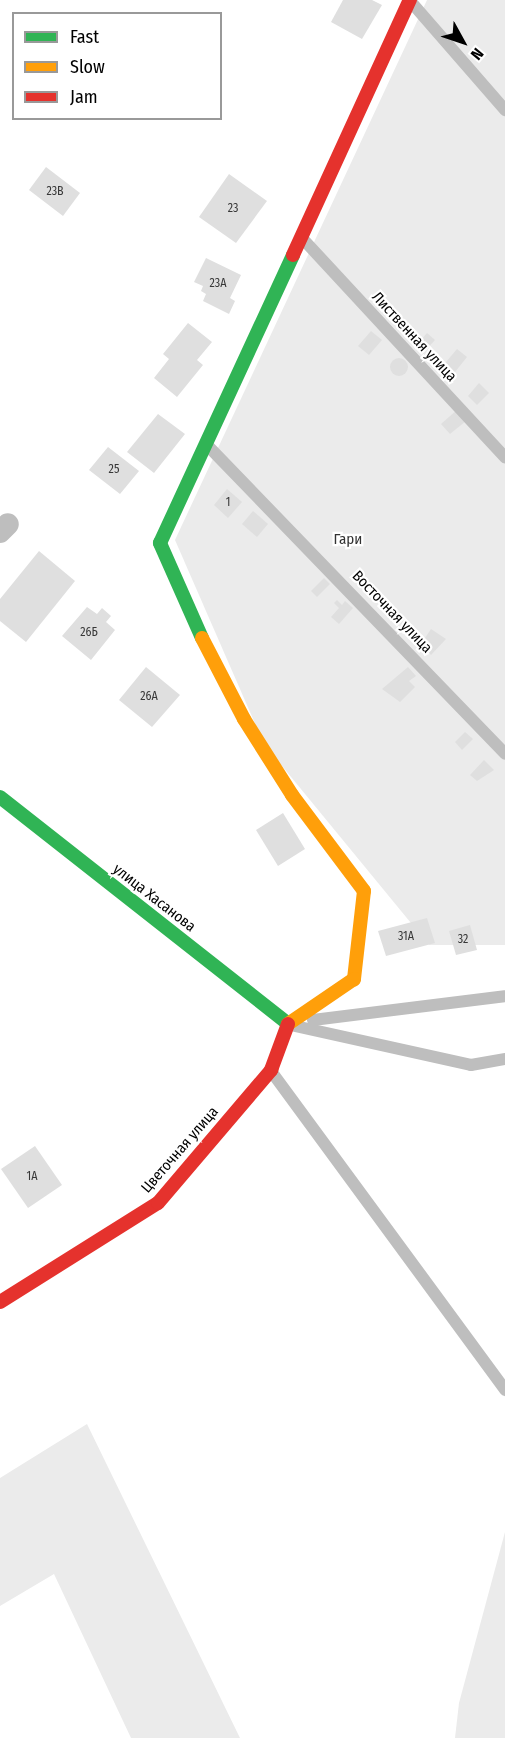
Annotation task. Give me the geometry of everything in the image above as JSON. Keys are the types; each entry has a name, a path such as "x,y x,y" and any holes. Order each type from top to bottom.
{"street":[{"path":"288,1024 354,980 364,891 292,795 244,719 210,655 160,543 410,1"},
{"name":"улица Хасанова","path":"0,797 288,1024"},
{"name":"Цветочная улица","path":"0,1302 158,1203 271,1070 288,1024"}],"lane":[{"path":"410,1 505,110"},
{"name":"Лиственная улица","path":"301,237 505,457"},
{"name":"Восточная улица","path":"205,442 505,754"},
{"path":"288,1024 372,1010 459,1004 505,996"},
{"path":"288,1024 471,1065 505,1059"},
{"path":"271,1070 505,1390"}],"green space":[{"name":"Гари","path":"427,0 505,0 505,945 429,945 264,744 175,540"},
{"path":"87,1424 240,1738 131,1738 54,1574 0,1606 0,1478"},
{"path":"505,1532 505,1738 455,1738 459,1703"}],"building":[{"path":"343,0 372,0 382,5 362,39 331,22"},
{"path":"46,167 80,193 63,216 29,190"},
{"path":"229,174 267,201 236,243 199,217"},
{"path":"206,258 241,275 230,298 235,301 229,314 203,301 206,294 201,291 203,286 194,282"},
{"path":"188,323 212,342 197,360 203,365 177,397 154,378 169,359 163,354"},
{"path":"371,331 382,340 369,355 358,346"},
{"path":"427,333 435,340 424,352 416,346"},
{"path":"457,349 467,357 451,377 441,368"},
{"path":"399,358 405,361 408,367 405,373 399,376 393,373 390,367 393,361"},
{"path":"479,383 489,393 477,405 468,396"},
{"path":"458,409 466,421 450,434 441,424"},
{"path":"158,414 185,434 154,473 127,452"},
{"path":"108,447 139,471 120,494 89,470"},
{"path":"227,489 242,502 228,518 214,505"},
{"path":"253,511 268,524 257,537 242,524"},
{"path":"39,551 75,581 26,642 0,621 0,599"},
{"path":"324,578 330,584 317,597 311,591"},
{"path":"337,600 342,605 345,601 353,608 339,624 331,617 339,608 334,603"},
{"path":"87,607 97,614 102,608 111,616 106,622 115,630 91,660 62,636"},
{"path":"431,629 446,639 431,655 421,644"},
{"path":"146,667 180,695 152,727 119,700"},
{"path":"408,667 416,676 409,681 415,687 400,702 382,689"},
{"path":"465,732 473,739 462,750 455,742"},
{"path":"484,760 494,770 477,781 470,775"},
{"path":"283,813 305,849 278,866 256,830"},
{"path":"427,918 435,943 386,956 378,931"},
{"path":"470,925 477,950 456,955 449,931"},
{"path":"35,1146 62,1185 28,1208 1,1169"}],"traffic: fast":[{"path":"202,638 160,543 293,255"},
{"path":"0,797 288,1024"}],"traffic: slow":[{"path":"202,638 244,719 292,795 364,891 354,979 288,1024"}],"traffic: jam":[{"path":"293,255 410,0"},
{"path":"0,1302 158,1203 271,1070 288,1024"}]}
